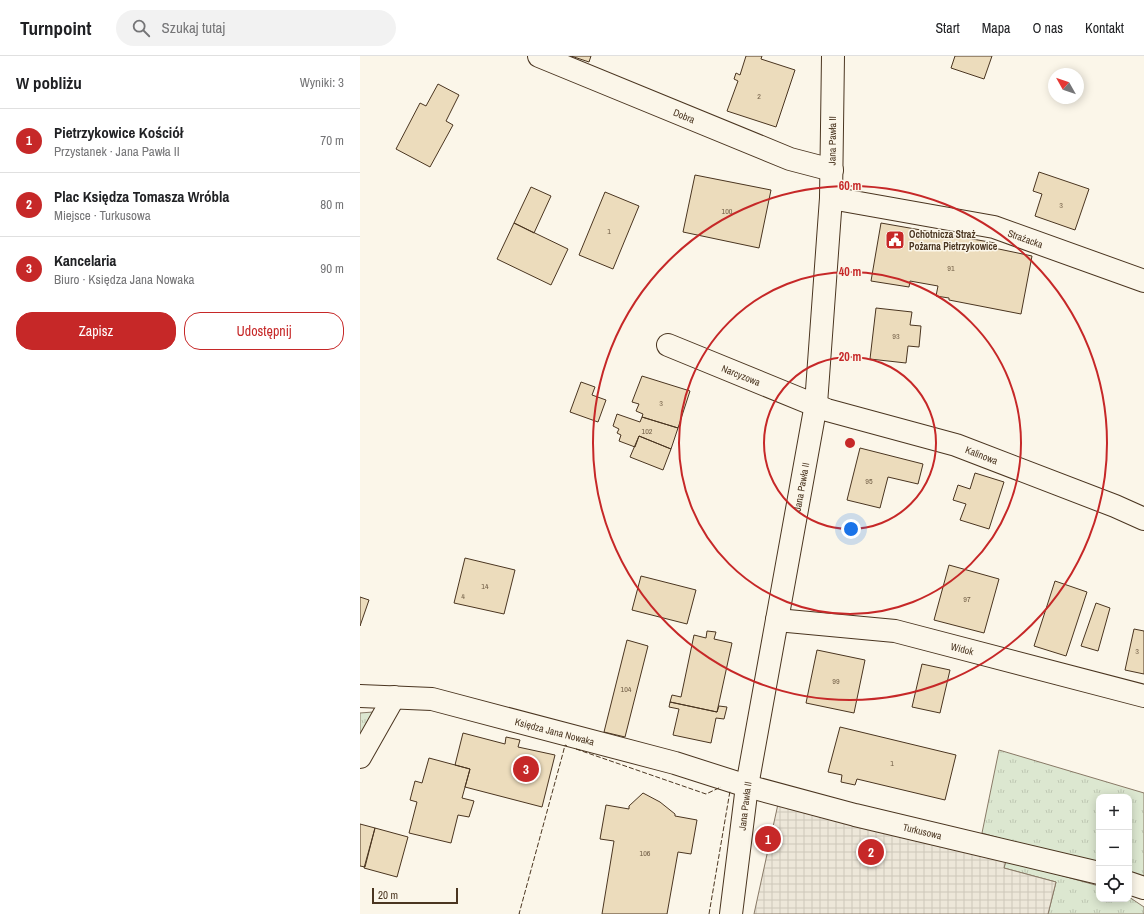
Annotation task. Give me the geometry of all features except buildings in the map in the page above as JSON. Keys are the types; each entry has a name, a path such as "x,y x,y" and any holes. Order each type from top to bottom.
{"street":[{"name":"Dobra","path":"539,56 790,159 832,170"},
{"name":"Jana Pawła II","path":"731,914 747,786 816,404 831,198 833,56"},
{"name":"Strażacka","path":"831,198 994,227 1144,281"},
{"name":"Narcyzowa","path":"668,345 816,404"},
{"name":"Kalinowa","path":"816,404 827,410 956,445 1115,506 1144,519"},
{"name":"Widok","path":"777,620 895,631 1144,696"},
{"name":"Księdza Jana Nowaka","path":"360,696 432,699 675,763 747,786"},
{"path":"360,757 394,697"},
{"name":"Turkusowa","path":"747,786 855,815 1096,872"},
{"path":"1132,884 1144,888"}],"green space":[{"path":"373,712 360,743 360,713"},
{"path":"999,750 1144,793 1144,881 1132,877 1132,794 1096,794 1096,866 982,833"},
{"path":"1006,860 1096,885 1096,902 1132,902 1132,899 1144,907 1144,914 1048,914 1056,882 1004,868"}],"shaded area":[{"path":"778,804 1006,860 1004,868 1056,882 1048,914 754,914"}],"fence":[{"path":"520,914 565,745 567,746"},
{"path":"576,749 706,794 721,787"},
{"path":"709,914 730,791"}],"place":[{"name":"Ochotnicza Straż Pożarna Pietrzykowice","path":"895,240"},
{"name":"Kancelaria","path":"526,769"},
{"name":"Pietrzykowice Kościół","path":"768,839"},
{"name":"Plac Księdza Tomasza Wróbla","path":"871,852"}]}
